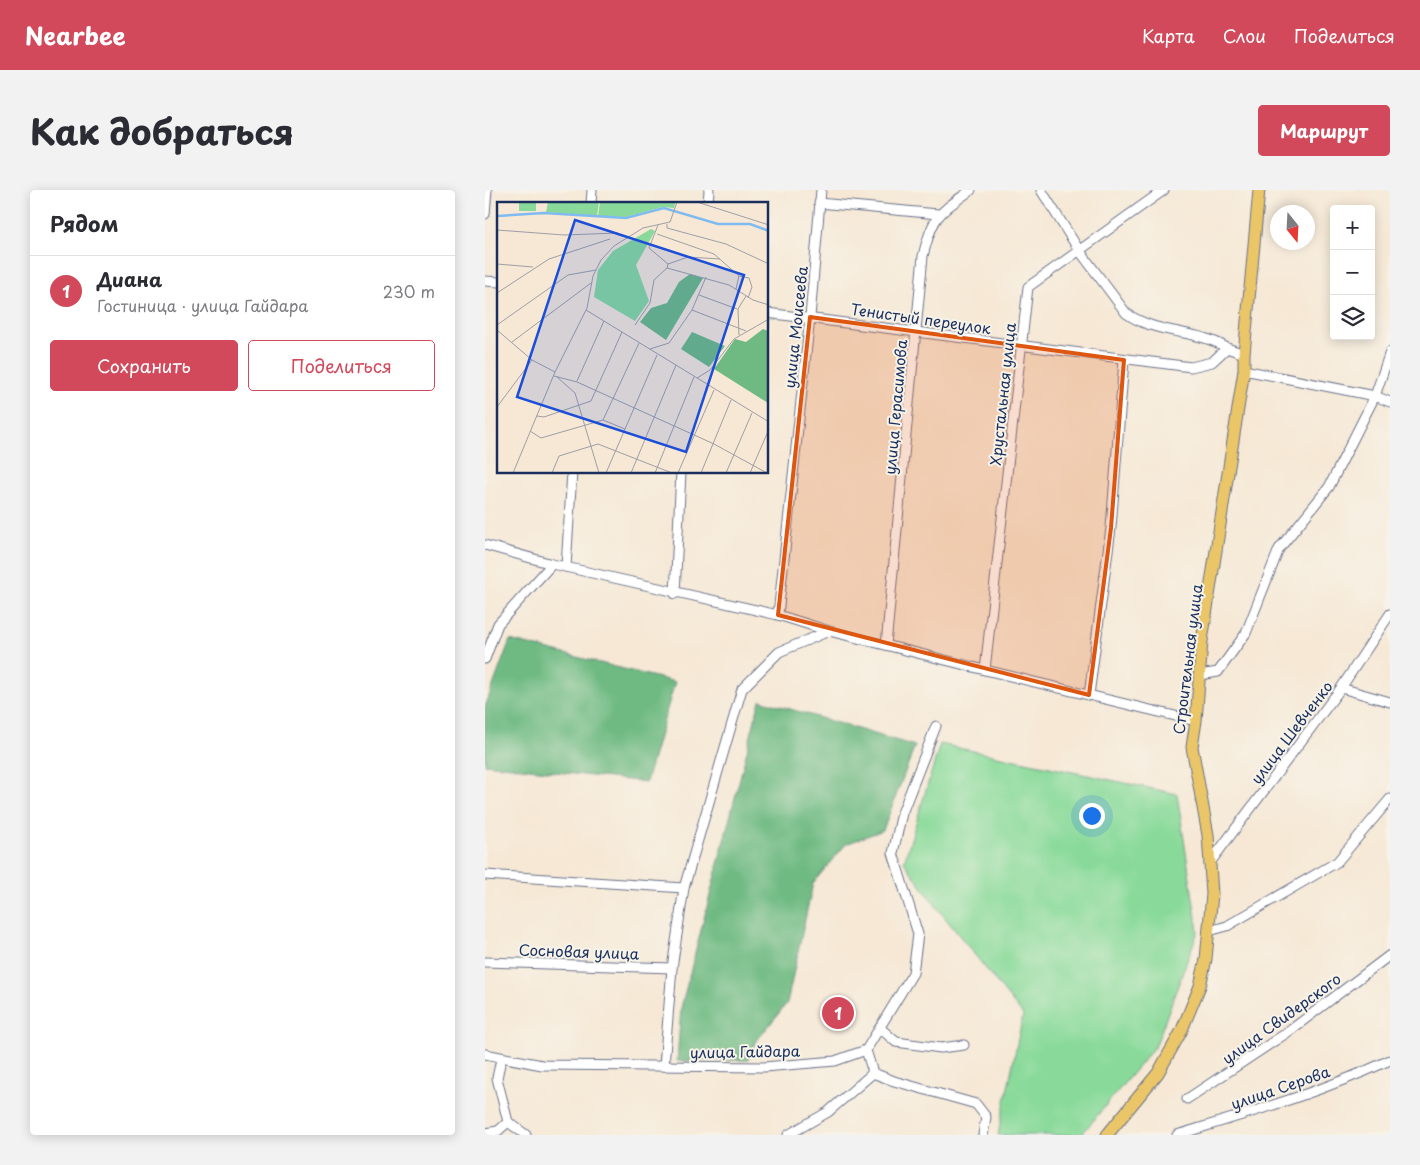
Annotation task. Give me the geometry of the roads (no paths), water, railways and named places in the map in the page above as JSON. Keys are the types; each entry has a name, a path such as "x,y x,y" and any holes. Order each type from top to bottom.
{"main road":[{"name":"Строительная улица","path":"1107,1135 1158,1073 1181,1032 1200,986 1209,931 1212,894 1208,834 1192,747 1202,642 1244,370 1259,190"}],"street":[{"path":"485,214 487,190"},
{"name":"улица Моисеева","path":"778,616 810,317 821,190"},
{"name":"улица Герасимова","path":"886,645 923,256 929,232 938,214 971,190"},
{"path":"1041,190 1079,250 1117,304 1136,320 1151,327 1215,341 1244,354"},
{"name":"Хрустальная улица","path":"985,670 1023,345 1028,287 1164,190"},
{"path":"819,203 938,214"},
{"name":"Тенистый переулок","path":"769,313 1023,345 1124,360 1191,367 1212,362 1227,348"},
{"path":"1200,675 1218,672 1246,633 1279,549 1329,487 1375,396 1390,352"},
{"path":"1089,695 1111,528 1124,360"},
{"path":"1244,370 1375,396 1390,402"},
{"path":"566,567 572,474"},
{"path":"675,594 681,474"},
{"path":"485,544 552,564 675,594 778,616 829,631 985,670 1196,720"},
{"path":"485,659 498,624 552,564"},
{"name":"улица Шевченко","path":"1209,864 1341,688 1390,614"},
{"path":"664,1066 672,968 684,888 741,689 779,652 829,631"},
{"path":"1341,688 1390,702"},
{"path":"936,726 902,813 893,853 918,934 913,973 866,1050 873,1072 894,1081 976,1104 986,1117 983,1135"},
{"path":"1209,931 1227,926 1337,862 1390,799"},
{"path":"485,875 684,888"},
{"name":"улица Свидерского","path":"1187,1099 1280,1037 1390,955"},
{"name":"Сосновая улица","path":"485,962 672,968"},
{"path":"880,1028 896,1042 941,1048 964,1045"},
{"name":"улица Гайдара","path":"485,1054 501,1059 542,1065 764,1067 835,1061 866,1050"},
{"path":"501,1059 497,1078 508,1122 526,1135"},
{"name":"улица Серова","path":"1177,1135 1287,1101 1357,1075 1390,1060"},
{"path":"788,1135 828,1112 873,1072"},
{"path":"485,1133 498,1131 508,1122"}],"place":[{"name":"Диана","path":"838,1013"}]}
